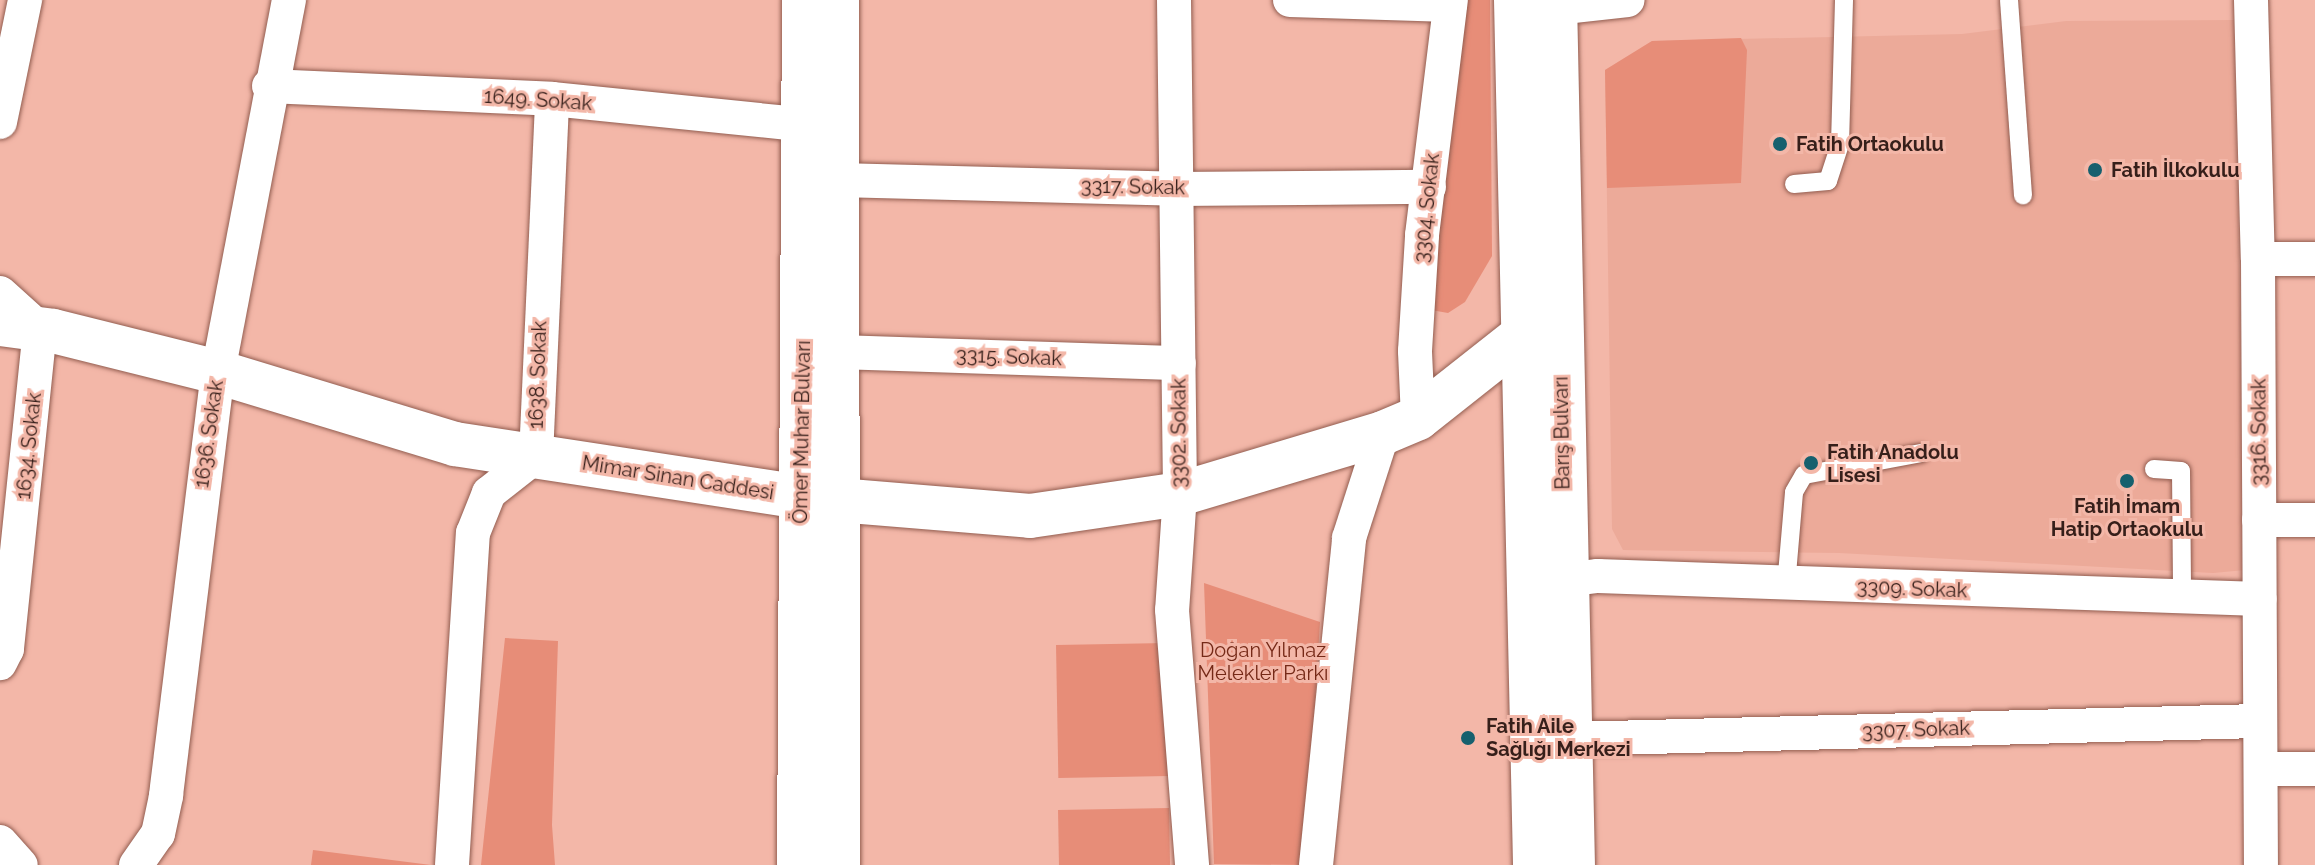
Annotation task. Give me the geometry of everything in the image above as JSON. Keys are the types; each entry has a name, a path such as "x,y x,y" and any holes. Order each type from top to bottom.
{"main road":[{"name":"Ömer Muhar Bulvarı","path":"804,0 820,496 838,865"},
{"name":"Ömer Muhar Bulvarı","path":"799,865 820,496 840,352 837,0"},
{"name":"Barış Bulvarı","path":"1535,865 1523,335 1542,3"},
{"name":"Barış Bulvarı","path":"1542,3 1571,739 1573,865"},
{"name":"Mimar Sinan Caddesi","path":"20,327 218,372 455,444 820,496 1030,516 1180,494 1400,425 1523,335"}],"street":[{"name":"1636. Sokak","path":"136,865 158,834 166,795 218,372 269,86 289,0"},
{"name":"3302. Sokak","path":"1174,0 1180,494 1172,610 1192,865"},
{"path":"1290,0 1450,3"},
{"path":"1542,3 1628,0"},
{"name":"3316. Sokak","path":"2251,0 2258,259 2261,865"},
{"name":"3304. Sokak","path":"1400,425 1415,351 1429,187 1450,3"},
{"path":"0,122 16,5"},
{"name":"1649. Sokak","path":"269,86 552,99 806,125"},
{"name":"1638. Sokak","path":"452,865 473,533 489,493 536,456 552,99"},
{"name":"3317. Sokak","path":"838,180 1176,189 1429,187"},
{"path":"2258,259 2315,259"},
{"path":"0,293 20,327"},
{"name":"1634. Sokak","path":"0,663 7,649 20,327"},
{"name":"3315. Sokak","path":"840,352 1179,363"},
{"path":"1316,865 1349,538 1400,425"},
{"path":"2259,520 2315,520"},
{"name":"3309. Sokak","path":"1565,580 1598,576 1786,586 2260,599"},
{"name":"3307. Sokak","path":"1571,739 2260,721"},
{"path":"2261,769 2315,769"},
{"path":"0,842 21,865"}],"lane":[{"path":"1794,184 1828,181 1840,144 1844,0"},
{"path":"2009,0 2023,195"},
{"path":"1786,586 1794,492 1804,475 1921,453"},
{"path":"2154,469 2181,471 2182,597"}],"shaded area":[{"path":"2234,20 2245,570 2213,573 1839,553 1623,550 1612,529 1605,70 1652,41 1962,34 2066,21"}],"green space":[{"path":"1464,0 1490,0 1492,256 1465,302 1448,313 1431,310"},
{"path":"1741,38 1747,50 1741,183 1607,188 1605,70 1652,41"},
{"name":"Doğan Yılmaz Melekler Parkı","path":"1204,583 1320,622 1305,865 1214,864"},
{"path":"505,638 558,641 552,825 555,865 481,865"},
{"path":"1166,643 1168,776 1058,778 1056,645"},
{"path":"1169,808 1170,865 1059,865 1058,810"},
{"path":"313,850 431,865 311,865"}],"place":[{"name":"Fatih Ortaokulu","path":"1780,144"},
{"name":"Fatih İlkokulu","path":"2095,170"},
{"name":"Fatih Anadolu Lisesi","path":"1811,463"},
{"name":"Fatih İmam Hatip Ortaokulu","path":"2127,481"},
{"name":"Fatih Aile Sağlığı Merkezi","path":"1468,738"}]}
